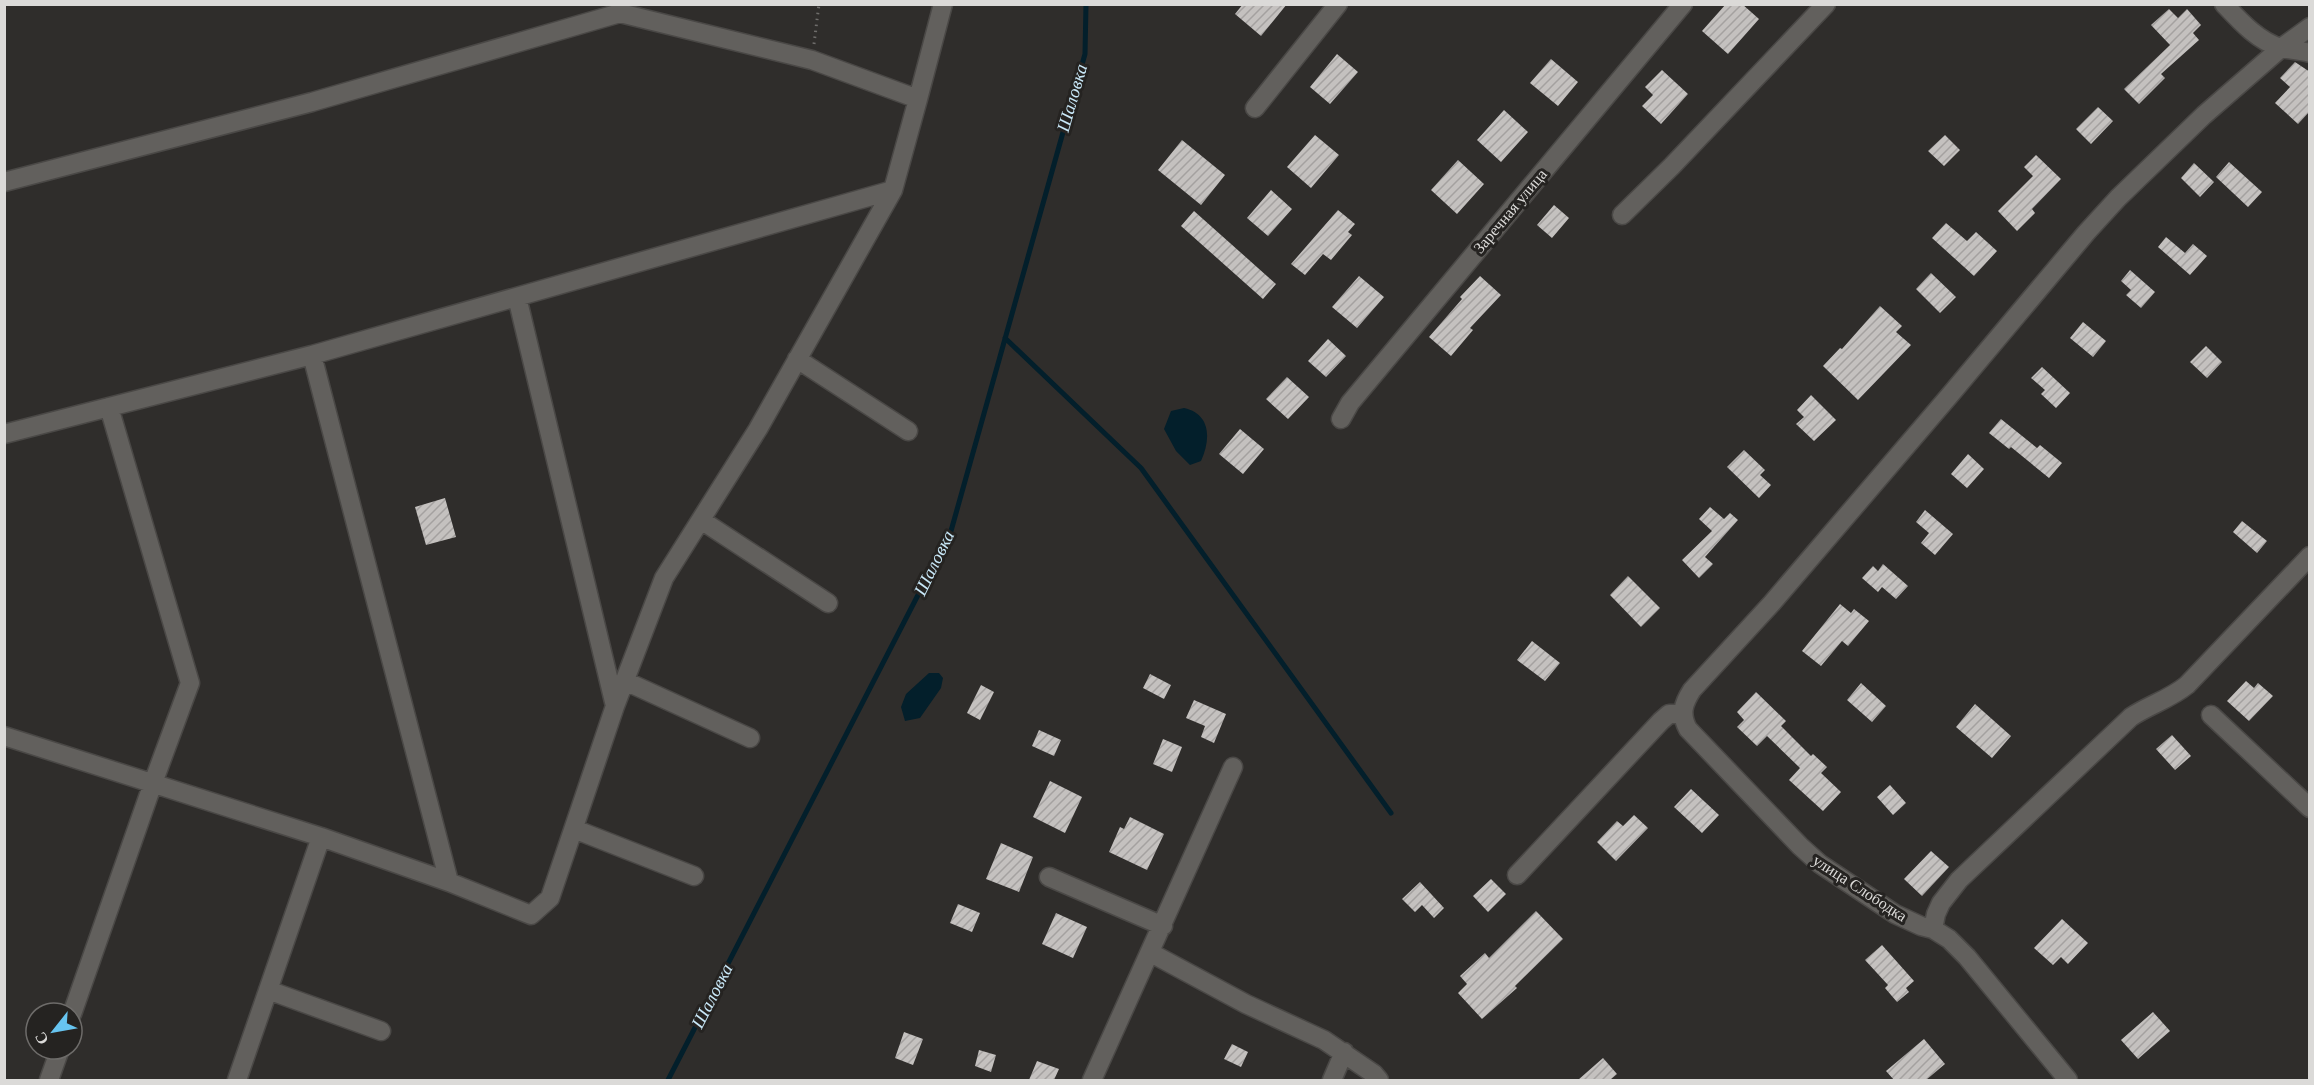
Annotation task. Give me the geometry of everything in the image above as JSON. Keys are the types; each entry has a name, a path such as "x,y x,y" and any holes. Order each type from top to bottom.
{"street":[{"path":"4,736 321,837 449,882 531,915 550,898 615,706 664,578 758,429 892,190 942,4"},
{"path":"1255,108 1338,4"},
{"name":"Заречная улица","path":"1341,419 1350,403 1683,4"},
{"path":"1622,215 1672,166 1826,4"},
{"path":"2224,4 2251,31 2281,48 2310,53"},
{"path":"4,182 312,102 620,13 812,60 918,99"},
{"path":"1517,875 1661,721 1670,714 1682,714 1685,701 1692,690 1779,594 2086,232 2204,115 2281,48 2310,27"},
{"path":"4,434 312,355 892,190"},
{"path":"517,297 615,706"},
{"path":"312,355 449,882"},
{"path":"798,359 908,431"},
{"path":"77,1001 190,683 109,407"},
{"path":"701,520 828,603"},
{"path":"1934,929 1936,914 1941,903 1959,880 1993,846 2131,717 2187,686 2310,556"},
{"path":"625,681 750,738"},
{"name":"улица Слободка","path":"1682,714 1688,729 1701,744 1820,864 1895,914 1921,926 1934,929 1949,939 1967,957 2068,1080"},
{"path":"2211,715 2310,808"},
{"path":"1092,1080 1233,767"},
{"path":"574,829 694,876"},
{"path":"237,1080 321,837"},
{"path":"1049,877 1163,926"},
{"path":"1151,953 1246,1004 1324,1040 1344,1052 1380,1080"},
{"path":"268,990 381,1031"},
{"path":"1332,1080 1344,1052"},
{"path":"49,1080 56,1061"}],"path":[{"path":"812,60 819,4"}],"water":[{"path":"1184,408 1193,411 1204,422 1207,436 1201,461 1190,465 1176,451 1164,429 1171,411"},
{"path":"929,673 939,673 943,678 941,688 920,718 905,721 901,707 906,694"}],"building":[{"path":"1243,4 1287,4 1261,36 1235,14"},
{"path":"1726,4 1742,4 1759,19 1728,54 1702,31"},
{"path":"2169,9 2178,18 2187,9 2201,25 2193,33 2199,40 2161,74 2165,78 2139,104 2124,89 2170,45 2151,25"},
{"path":"1337,54 1358,72 1330,104 1310,87"},
{"path":"1551,59 1578,82 1558,106 1530,83"},
{"path":"2295,62 2310,72 2310,111 2298,124 2275,103 2290,87 2280,78"},
{"path":"1662,70 1688,94 1661,124 1642,106 1653,95 1645,87"},
{"path":"2098,107 2113,121 2091,144 2076,129"},
{"path":"1504,110 1528,132 1501,162 1477,140"},
{"path":"1315,135 1339,155 1311,188 1287,167"},
{"path":"1945,135 1960,150 1944,166 1928,151"},
{"path":"1182,140 1225,175 1201,205 1158,170"},
{"path":"2036,155 2061,179 2032,209 2035,213 2017,231 1998,211 2033,176 2024,167"},
{"path":"1458,160 1484,184 1457,214 1431,190"},
{"path":"2229,162 2262,192 2248,207 2216,177"},
{"path":"2194,163 2214,182 2200,197 2181,178"},
{"path":"1271,190 1292,209 1268,236 1247,218"},
{"path":"1554,205 1569,218 1552,238 1537,225"},
{"path":"1338,210 1355,224 1348,232 1352,235 1331,260 1323,254 1305,275 1291,264"},
{"path":"1194,211 1276,284 1263,299 1181,226"},
{"path":"1946,223 1967,241 1976,232 1997,251 1974,276 1932,238"},
{"path":"2166,237 2185,253 2193,244 2207,256 2190,275 2158,247"},
{"path":"2130,270 2155,292 2141,308 2126,295 2131,290 2121,281"},
{"path":"1931,273 1956,297 1940,313 1916,289"},
{"path":"1359,276 1384,297 1357,328 1332,307"},
{"path":"1480,276 1501,295 1470,328 1473,330 1451,356 1429,337 1462,299 1460,297"},
{"path":"1880,306 1902,326 1896,332 1911,345 1858,400 1823,366 1840,348 1842,349"},
{"path":"2083,322 2106,341 2093,357 2070,338"},
{"path":"1328,339 1346,356 1326,377 1308,361"},
{"path":"2206,346 2222,362 2207,378 2190,362"},
{"path":"2042,367 2070,393 2056,408 2041,394 2045,390 2031,378"},
{"path":"1287,377 1309,397 1288,419 1266,399"},
{"path":"1811,395 1836,420 1814,441 1796,424 1804,417 1797,410"},
{"path":"2001,419 2037,448 2040,445 2062,463 2049,478 2011,447 2009,449 1989,433"},
{"path":"1240,429 1264,449 1243,474 1219,454"},
{"path":"1744,450 1765,470 1760,475 1771,485 1759,498 1727,467"},
{"path":"1968,454 1984,469 1967,488 1951,474"},
{"path":"445,498 456,537 426,545 415,507"},
{"path":"1710,507 1724,519 1730,513 1738,520 1705,557 1713,564 1699,578 1682,560 1712,531 1699,519"},
{"path":"1925,510 1953,534 1935,555 1921,543 1929,533 1916,522"},
{"path":"2242,521 2267,541 2257,553 2233,532"},
{"path":"1883,564 1908,586 1896,599 1882,587 1878,592 1862,578 1873,566 1878,571"},
{"path":"1628,576 1660,608 1641,627 1610,595"},
{"path":"1840,604 1851,613 1854,609 1869,621 1848,646 1842,641 1821,666 1802,651"},
{"path":"1532,641 1560,663 1545,681 1517,660"},
{"path":"1150,674 1171,685 1164,699 1143,688"},
{"path":"2246,681 2254,688 2258,683 2273,696 2249,721 2227,701"},
{"path":"1861,683 1886,706 1872,722 1847,700"},
{"path":"981,685 994,692 980,720 967,713"},
{"path":"1756,692 1786,721 1781,726 1811,756 1813,754 1827,767 1821,773 1841,792 1823,811 1789,780 1800,768 1767,736 1757,746 1737,727 1744,720 1737,712"},
{"path":"1194,700 1226,714 1214,743 1201,737 1205,726 1186,718"},
{"path":"1975,704 2011,736 1992,758 1956,727"},
{"path":"1039,730 1061,740 1054,756 1032,746"},
{"path":"2172,735 2191,756 2175,770 2156,749"},
{"path":"1163,739 1182,747 1172,772 1153,764"},
{"path":"1050,781 1082,797 1065,833 1033,817"},
{"path":"1890,785 1906,803 1893,815 1877,797"},
{"path":"1691,789 1719,815 1702,833 1674,807"},
{"path":"1634,815 1648,828 1616,861 1597,842 1617,821 1623,826"},
{"path":"1130,817 1164,834 1147,870 1109,852 1120,827 1124,829"},
{"path":"1001,843 1033,857 1019,892 986,879"},
{"path":"1931,851 1949,867 1922,896 1904,879"},
{"path":"1491,879 1506,894 1488,912 1473,896"},
{"path":"1420,882 1444,908 1434,918 1422,905 1415,912 1402,899"},
{"path":"958,904 980,913 972,932 950,923"},
{"path":"1536,911 1563,939 1515,986 1517,988 1482,1019 1458,993 1467,984 1460,976 1485,953 1489,958"},
{"path":"1056,913 1087,927 1073,958 1042,944"},
{"path":"2062,919 2088,943 2068,964 2061,957 2053,965 2034,948"},
{"path":"1882,945 1914,981 1906,988 1909,992 1897,1002 1885,988 1888,985 1865,960"},
{"path":"2153,1012 2170,1031 2138,1059 2121,1040"},
{"path":"904,1032 923,1039 913,1065 895,1058"},
{"path":"1924,1039 1945,1064 1926,1080 1894,1080 1886,1071"},
{"path":"1232,1044 1248,1052 1241,1067 1224,1059"},
{"path":"979,1050 996,1055 991,1072 975,1066"},
{"path":"1603,1058 1617,1074 1610,1080 1578,1080"},
{"path":"1037,1061 1059,1069 1054,1080 1029,1080"}],"waterway":[{"name":"Шаловка","path":"668,1080 951,531 1085,54 1086,4"},
{"path":"1005,338 1141,468 1391,813"}]}
